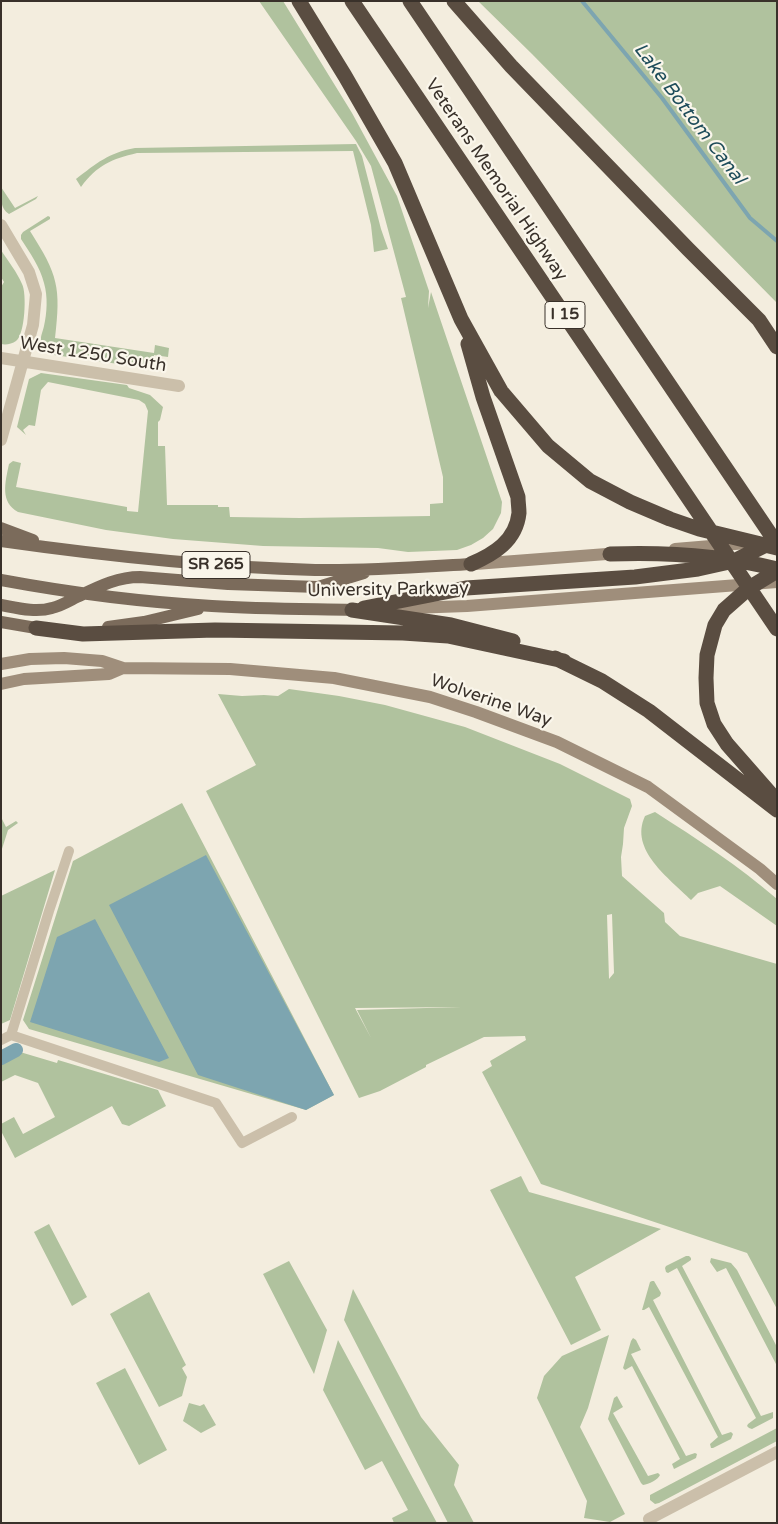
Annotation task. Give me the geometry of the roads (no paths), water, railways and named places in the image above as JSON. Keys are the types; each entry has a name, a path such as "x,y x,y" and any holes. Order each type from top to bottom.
{"highway":[{"path":"299,1 395,163 461,319 501,391 548,446 590,481 630,502 670,519 716,534 771,543"},
{"name":"Veterans Memorial Highway","path":"352,1 777,629"},
{"name":"Veterans Memorial Highway","path":"410,1 771,543"},
{"path":"454,1 530,85 688,249 759,320 777,335"},
{"path":"461,319 483,397 518,497 519,513 508,539 499,550 471,564"},
{"path":"759,320 777,347"},
{"path":"352,610 466,588 635,577 698,569 734,561 771,543"},
{"path":"610,554 686,552 777,570"},
{"path":"777,570 738,596 724,610 715,625 707,655 706,678 707,703 714,724 727,744 777,801"},
{"path":"352,610 451,625 520,643 564,661 602,680 649,711 777,810"},
{"path":"36,628 83,634 215,630 412,633 448,636 564,661"}],"main road":[{"path":"1,528 54,548"},
{"name":"University Parkway","path":"1,541 120,557 222,566 316,570 471,564 610,554"},
{"path":"686,552 771,543"},
{"path":"1,605 25,609 51,609 116,580 128,577 140,576 228,584 318,587 378,569"},
{"name":"University Parkway","path":"1,580 85,594 210,606 352,610 467,606 777,582"},
{"path":"1,622 36,628 118,626 144,622 210,606"},
{"name":"Wolverine Way","path":"1,664 30,659 64,658 102,661 123,668 230,669 334,678 430,697 557,742 648,788 777,884"},
{"name":"Wolverine Way","path":"1,684 24,680 109,674 123,668"}],"street":[{"path":"1,225 29,272 36,294 33,325 1,440"},
{"name":"West 1250 South","path":"1,358 179,386"},
{"path":"12,1035 69,851"},
{"path":"1,1040 12,1035 216,1102 242,1143 292,1117"},
{"path":"649,1519 777,1452"}],"water":[{"path":"206,855 334,1095 306,1110 198,1075 109,905"},
{"path":"95,919 169,1058 159,1062 30,1022 57,937"}],"waterway":[{"name":"Lake Bottom Canal","path":"582,1 662,98 750,218 777,241"},
{"path":"1,1058 16,1050"}]}
